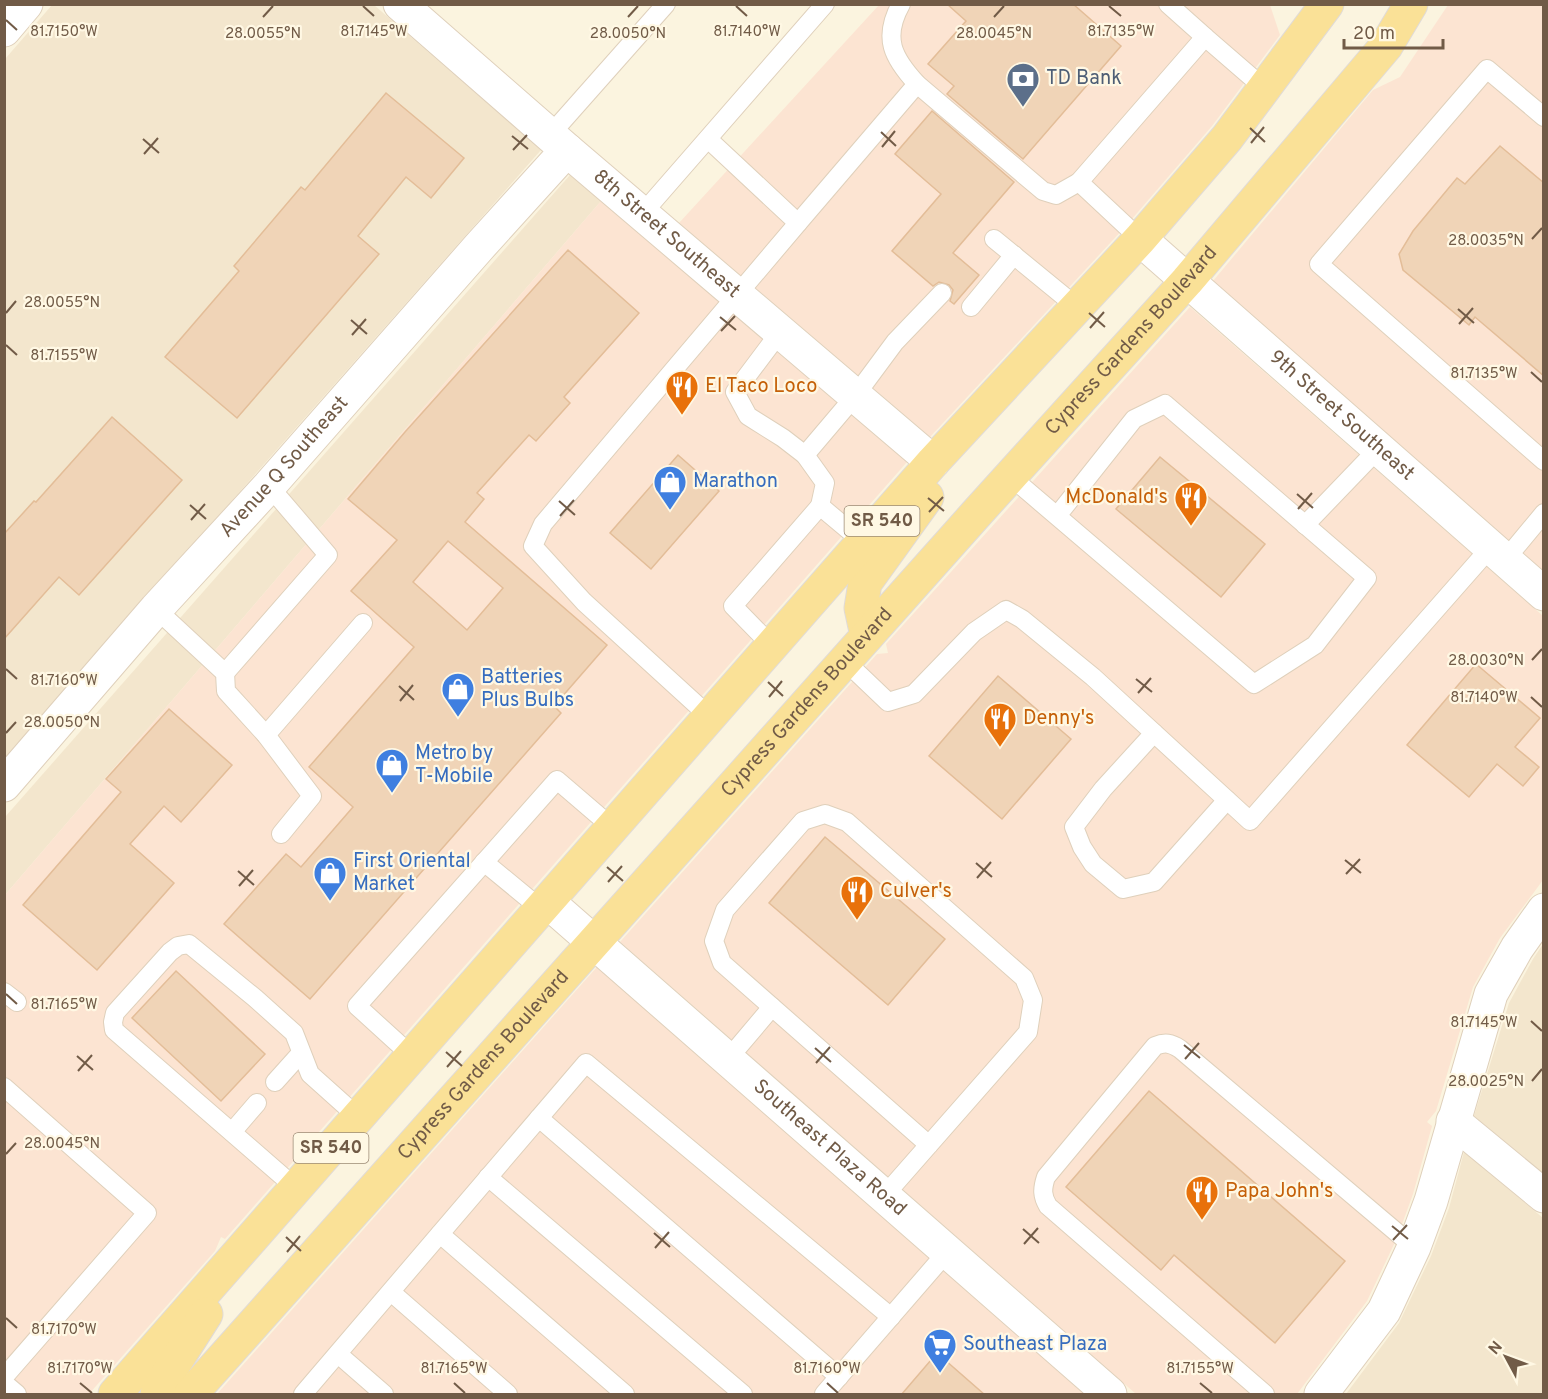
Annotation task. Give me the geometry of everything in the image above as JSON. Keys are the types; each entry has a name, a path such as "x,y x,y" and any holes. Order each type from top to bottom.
{"main road":[{"name":"SR 540","path":"115,1395 933,462 1140,239 1227,138 1327,4"},
{"name":"Cypress Gardens Boulevard","path":"191,1395 1010,476 1187,281 1386,46 1411,4"},
{"path":"867,636 861,608 865,583 925,501 933,486 933,462"},
{"path":"157,1395 162,1383 213,1303 231,1261"}],"street":[{"path":"4,30 26,4"},
{"name":"8th Street Southeast","path":"400,4 933,462"},
{"name":"Avenue Q Southeast","path":"4,785 156,609 270,486 478,247 558,142"},
{"name":"9th Street Southeast","path":"1140,239 1544,594"},
{"name":"Southeast Plaza Road","path":"545,905 594,942 1110,1395"},
{"path":"1321,1395 1384,1311 1414,1247 1431,1201 1491,994 1516,948 1544,910"},
{"path":"1453,1121 1544,1196"}],"lane":[{"path":"558,142 666,4"},
{"path":"642,214 825,4"},
{"path":"901,4 892,23 893,51 901,66 917,84 1043,190 1056,195 1079,182 1205,37"},
{"path":"1168,4 1264,88"},
{"path":"1544,117 1487,69 1319,264 1544,460"},
{"path":"710,717 584,602 533,546 543,524 917,84"},
{"path":"708,139 798,223"},
{"path":"1079,182 1140,239"},
{"path":"994,239 1077,307"},
{"path":"971,307 1014,255"},
{"path":"805,455 855,396 895,342 942,293"},
{"path":"772,646 733,606 820,506 825,483 805,455 748,416 735,392 780,332"},
{"path":"1010,476 1254,684 1315,645 1367,578 1165,404 1134,419 1057,516"},
{"path":"1305,525 1378,449"},
{"path":"225,673 328,555 270,486"},
{"path":"820,506 863,542"},
{"path":"845,661 888,702 914,694 974,632 1006,610 1022,619 1093,676 1250,821 1497,554 1544,513"},
{"path":"156,609 225,673 226,691 266,735 312,796 281,834"},
{"path":"266,735 363,623"},
{"path":"1154,733 1103,789 1074,827 1082,847 1093,864 1123,889 1154,882 1227,800"},
{"path":"412,1056 357,1006 557,780 613,828"},
{"path":"884,1196 929,1145 1028,1032 1034,1000 1024,978 847,822 825,814 803,821 725,910 714,940 722,963 929,1145"},
{"path":"484,862 545,905"},
{"path":"296,1188 114,1030 115,1013 170,952 178,946 189,944 294,1033 310,1074 358,1117"},
{"path":"728,1059 772,1007"},
{"path":"1265,1395 1048,1206 1043,1198 1042,1188 1046,1178 1155,1046 1162,1043 1173,1044 1180,1049 1414,1247"},
{"path":"275,1083 302,1053"},
{"path":"303,1395 586,1063 891,1317"},
{"path":"4,1087 147,1213 4,1377"},
{"path":"232,1132 257,1103"},
{"path":"539,1118 839,1377"},
{"path":"488,1177 743,1395"},
{"path":"440,1234 625,1395"},
{"path":"824,1395 947,1252"},
{"path":"391,1292 508,1395"},
{"path":"338,1354 384,1395"},
{"path":"4,1383 17,1395"}],"shaded area":[{"path":"52,5 374,5 541,150 5,758 5,59"},
{"path":"879,5 1270,5 1280,35 1212,126 1125,227 930,437 679,223"},
{"path":"1448,5 1543,5 1543,571 1213,281 1373,90 1400,77"},
{"path":"570,175 601,201 5,895 5,817"},
{"path":"601,201 907,462 225,1239 221,1237 215,1251 89,1394 5,1394 5,895"},
{"path":"1190,307 1543,616 1543,880 1500,938 1473,987 1436,1111 1427,1122 1432,1126 1413,1194 1397,1238 1367,1301 1297,1394 1136,1394 620,942 877,654 888,653 886,644"},
{"path":"1543,944 1543,1173 1474,1116 1509,1003"},
{"path":"597,967 1084,1394 217,1394"},
{"path":"1464,1152 1543,1218 1543,1394 1346,1394 1399,1323 1431,1256 1449,1208"}],"building":[{"name":"TD Bank","path":"947,4 1073,4 1121,46 1023,159 947,94 954,86 928,64 966,21"},
{"path":"386,93 464,158 431,198 406,177 358,236 379,254 237,418 165,357 239,271 234,266 301,187 305,190"},
{"path":"932,111 1014,182 953,253 979,275 954,304 950,301 953,290 949,285 939,282 933,286 892,251 941,194 895,154"},
{"path":"1500,146 1544,183 1544,376 1475,317 1469,325 1403,270 1399,254 1413,231 1457,178 1465,184"},
{"path":"568,250 639,313 564,397 570,403 536,441 529,435 477,493 484,499 465,522 607,645 554,706 561,713 310,999 224,924 286,854 301,867 353,807 309,767 414,647 351,591 397,540 348,499","holes":["448,541 503,588 467,630 413,582"]},
{"path":"112,417 182,480 79,595 59,577 4,639 4,534 34,501 36,502"},
{"path":"678,455 719,491 651,569 610,533"},
{"name":"McDonald's","path":"1160,457 1265,544 1221,597 1116,509"},
{"path":"1476,664 1540,718 1515,747 1539,767 1523,786 1497,764 1469,797 1407,745"},
{"name":"Denny's","path":"998,676 1071,739 1002,819 929,756"},
{"path":"169,709 232,765 181,822 164,806 130,844 174,883 97,970 23,905 121,792 106,779"},
{"name":"Culver's","path":"825,837 945,939 888,1005 769,903"},
{"path":"176,971 265,1054 221,1101 132,1018"},
{"name":"Papa John's","path":"1149,1091 1345,1261 1275,1343 1174,1255 1161,1270 1066,1187"},
{"name":"Southeast Plaza","path":"937,1353 985,1395 901,1395"}],"place":[{"name":"TD Bank","path":"1023,108"},
{"name":"El Taco Loco","path":"682,416"},
{"name":"Marathon","path":"670,511"},
{"name":"McDonald's","path":"1191,527"},
{"name":"Batteries Plus Bulbs","path":"458,718"},
{"name":"Denny's","path":"1000,748"},
{"name":"Metro by T-Mobile","path":"392,794"},
{"name":"First Oriental Market","path":"330,902"},
{"name":"Culver's","path":"857,921"},
{"name":"Papa John's","path":"1202,1221"},
{"name":"Southeast Plaza","path":"940,1374"}]}
